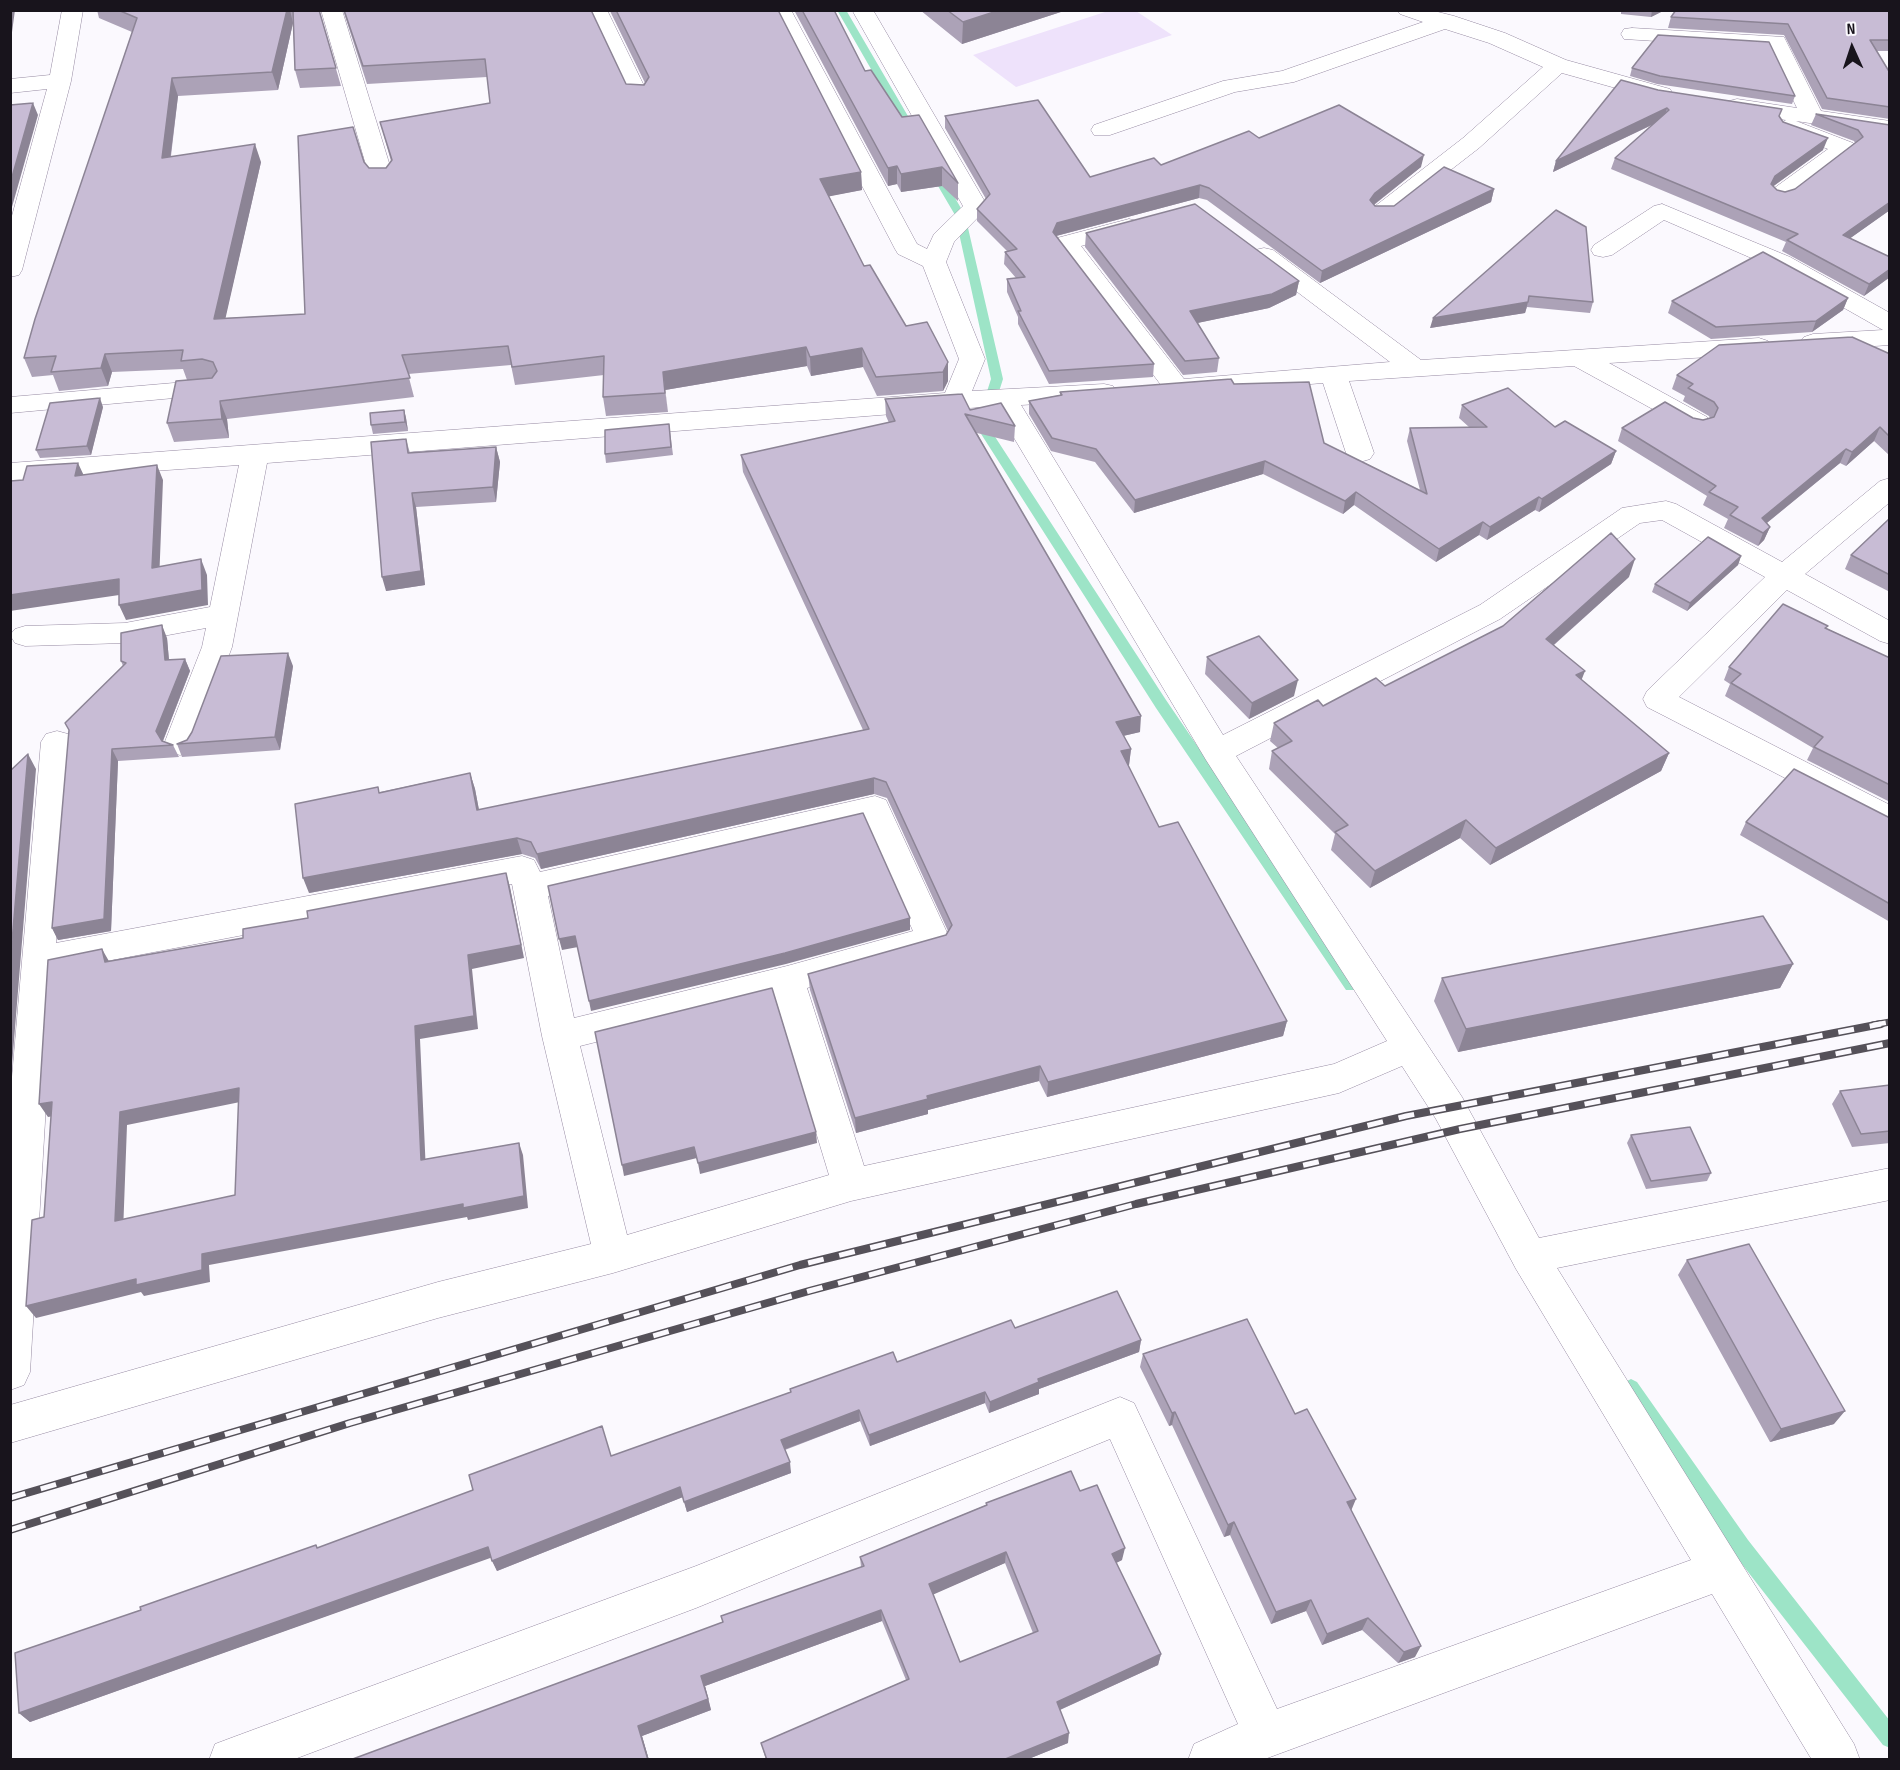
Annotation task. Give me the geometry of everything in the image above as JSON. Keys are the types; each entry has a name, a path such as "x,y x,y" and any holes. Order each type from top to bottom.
{"street":[{"path":"10,270 22,178 60,81 73,10"},
{"path":"331,10 382,179"},
{"path":"592,10 601,16 638,96"},
{"path":"780,10 907,249 934,262 972,359 955,400"},
{"path":"862,10 976,207 943,240 934,262"},
{"path":"1407,10 1497,38 1558,65 1655,92 1678,96"},
{"path":"1102,130 1231,86 1286,77 1446,21"},
{"path":"1632,33 1776,42 1812,116"},
{"path":"1382,212 1471,143 1558,65"},
{"path":"10,86 60,81"},
{"path":"1714,102 1890,128"},
{"path":"1761,110 1785,126 1845,148 1781,194"},
{"path":"1603,250 1662,211 1781,262 1890,324"},
{"path":"1154,219 1066,243 1176,387"},
{"path":"1245,242 1415,368"},
{"path":"10,472 955,400 1004,399 1415,368 1890,337"},
{"path":"1578,357 1698,423"},
{"path":"1333,374 1360,453"},
{"path":"10,405 209,388"},
{"path":"1004,399 1217,752 1449,1108 1529,1257 1838,1760"},
{"path":"180,744 217,647 255,455"},
{"path":"1890,487 1784,576 1658,699 1890,820"},
{"path":"1217,752 1490,612 1632,515 1666,510 1890,634"},
{"path":"25,636 125,633 225,614"},
{"path":"10,1372 38,960 57,742"},
{"path":"530,887 875,808 933,939 787,980 560,1036"},
{"path":"38,960 522,869 530,887 560,1036 614,1257"},
{"path":"787,980 851,1185"},
{"path":"10,1424 438,1300 614,1257 851,1185 1339,1078 1410,1047"},
{"path":"1529,1257 1890,1184"},
{"path":"231,1760 696,1587 1120,1416 1266,1735"},
{"path":"1210,1760 1266,1735 1721,1570"}],"shaded area":[{"path":"1108,11 1136,11 1172,35 1016,87 973,55"}],"building":[{"path":"118,10 287,10 272,72 172,78 162,158 255,144 214,319 305,314 298,136 353,127 364,162 369,168 386,168 392,160 380,122 490,103 485,59 363,66 344,10 591,10 626,84 644,85 649,77 616,10 778,10 861,172 820,179 864,266 870,265 906,326 927,322 948,362 943,372 876,377 862,348 810,357 806,347 663,372 665,393 603,397 604,356 512,367 508,346 402,355 410,378 220,401 222,419 167,423 176,381 212,378 217,371 213,362 202,359 181,361 183,350 105,354 101,368 51,372 56,356 24,358 35,319 137,18"},
{"path":"293,10 319,10 336,68 295,70"},
{"path":"802,10 834,10 865,71 871,70 902,117 919,115 958,183 942,167 901,174 897,166 888,168"},
{"path":"947,10 1000,10 963,22"},
{"path":"1676,10 1890,10 1890,40 1870,40 1890,73 1890,107 1827,98 1788,24 1671,17"},
{"path":"1658,35 1769,42 1795,96 1660,76 1632,68"},
{"path":"1621,80 1658,90 1782,109 1779,116 1783,122 1828,138 1775,176 1771,184 1777,190 1785,192 1795,189 1863,137 1858,130 1816,114 1890,125 1890,202 1843,235 1890,257 1890,269 1869,284 1787,240 1798,234 1615,158 1669,110 1667,108 1556,161"},
{"path":"1038,100 1090,177 1154,158 1161,165 1249,131 1259,138 1339,105 1424,155 1375,193 1370,200 1375,206 1394,206 1444,167 1494,189 1322,271 1209,188 1200,185 1057,223 1053,232 1154,364 1049,371 1018,311 1021,311 1007,279 1025,277 1005,252 1017,249 977,209 990,194 945,116"},
{"path":"33,103 10,184 10,105"},
{"path":"1195,204 1299,281 1272,294 1190,311 1219,358 1185,361 1086,233"},
{"path":"1556,210 1586,227 1593,302 1529,296 1528,302 1433,318"},
{"path":"1763,252 1848,298 1816,321 1716,327 1672,301"},
{"path":"1852,337 1890,354 1890,437 1880,427 1852,452 1846,449 1762,518 1770,527 1763,533 1730,515 1738,507 1709,492 1716,486 1622,428 1665,402 1693,418 1703,420 1714,417 1718,408 1714,402 1688,388 1693,384 1677,375 1719,345"},
{"path":"1231,379 1234,384 1309,382 1324,443 1427,494 1410,428 1487,427 1462,405 1508,388 1555,427 1565,421 1616,451 1542,499 1539,497 1490,527 1483,522 1439,549 1356,492 1345,501 1265,461 1135,500 1096,449 1052,438 1029,401 1062,395 1060,392"},
{"path":"962,394 970,410 1001,403 1015,426 965,414 1141,716 1116,722 1131,749 1121,751 1159,827 1178,822 1287,1021 1048,1082 1040,1066 855,1118 808,974 946,935 952,925 886,782 874,778 537,854 531,842 517,838 303,878 295,804 378,787 379,793 470,773 477,810 869,729 741,455 895,421 885,399"},
{"path":"100,398 87,446 36,450 50,403"},
{"path":"404,410 405,422 371,425 370,413"},
{"path":"669,424 671,447 605,454 605,430"},
{"path":"406,439 408,453 496,447 493,487 412,493 421,571 382,577 371,442"},
{"path":"78,463 75,476 157,465 152,568 201,559 202,590 119,605 119,579 10,595 10,481 23,480 27,466"},
{"path":"1890,518 1890,575 1851,555"},
{"path":"1611,533 1635,559 1546,639 1585,671 1576,675 1669,753 1496,848 1466,820 1375,871 1335,832 1348,825 1272,751 1292,741 1274,723 1318,700 1323,706 1376,678 1385,686 1503,626"},
{"path":"1708,537 1741,556 1690,603 1655,584"},
{"path":"1783,604 1828,626 1825,628 1890,658 1890,785 1814,747 1823,737 1731,683 1741,674 1729,667"},
{"path":"162,625 165,660 185,659 156,731 162,741 173,745 112,749 104,919 52,928 69,730 65,723 126,663 121,661 121,633"},
{"path":"1259,636 1298,680 1252,703 1207,657"},
{"path":"288,653 275,737 177,744 187,740 192,732 221,656"},
{"path":"28,754 10,965 10,771"},
{"path":"1794,769 1890,818 1890,904 1746,822"},
{"path":"863,813 910,918 785,953 589,1001 575,936 559,939 548,886"},
{"path":"506,873 521,945 468,955 474,1016 415,1026 421,1160 519,1143 524,1196 463,1208 463,1204 202,1254 202,1270 136,1285 136,1279 26,1306 32,1220 44,1217 52,1102 39,1104 48,960 102,949 105,962 243,938 243,929 308,918 307,911","holes":["239,1088 235,1195 115,1221 120,1112"]},
{"path":"1763,916 1793,964 1466,1029 1442,978"},
{"path":"772,988 816,1132 698,1163 694,1147 622,1165 595,1032"},
{"path":"1890,1085 1890,1131 1861,1134 1840,1091"},
{"path":"1690,1127 1711,1173 1651,1181 1631,1135"},
{"path":"1749,1244 1845,1411 1781,1429 1687,1260"},
{"path":"1117,1291 1141,1340 1038,1379 1039,1382 990,1402 985,1392 869,1435 859,1410 781,1440 790,1462 684,1502 680,1487 492,1561 488,1547 19,1713 15,1653 141,1610 140,1607 316,1545 317,1548 473,1490 469,1475 602,1426 611,1456 791,1392 790,1389 893,1352 897,1362 1011,1320 1015,1328"},
{"path":"1247,1319 1295,1414 1307,1409 1356,1499 1347,1502 1421,1646 1404,1652 1368,1618 1327,1634 1311,1600 1276,1612 1234,1522 1228,1525 1175,1412 1172,1413 1143,1354"},
{"path":"1071,1471 1080,1491 1097,1485 1125,1548 1112,1554 1161,1654 1057,1702 1069,1733 1003,1760 767,1760 761,1743 909,1679 881,1610 701,1676 708,1699 638,1726 648,1760 350,1760 723,1622 721,1616 864,1566 860,1557 987,1505 986,1503","holes":["1006,1552 1038,1631 960,1662 929,1584"]}],"waterway":[{"path":"841,10 914,135"},
{"path":"933,169 960,215 997,379 982,426 1161,704 1352,986"},
{"path":"1631,1388 1741,1547 1890,1738"}],"railway":[{"path":"1873,1025 1890,1022"},
{"path":"10,1498 800,1265 1406,1116 1881,1024"},
{"path":"10,1530 350,1423 809,1291 1136,1204 1460,1129 1890,1043"}]}
